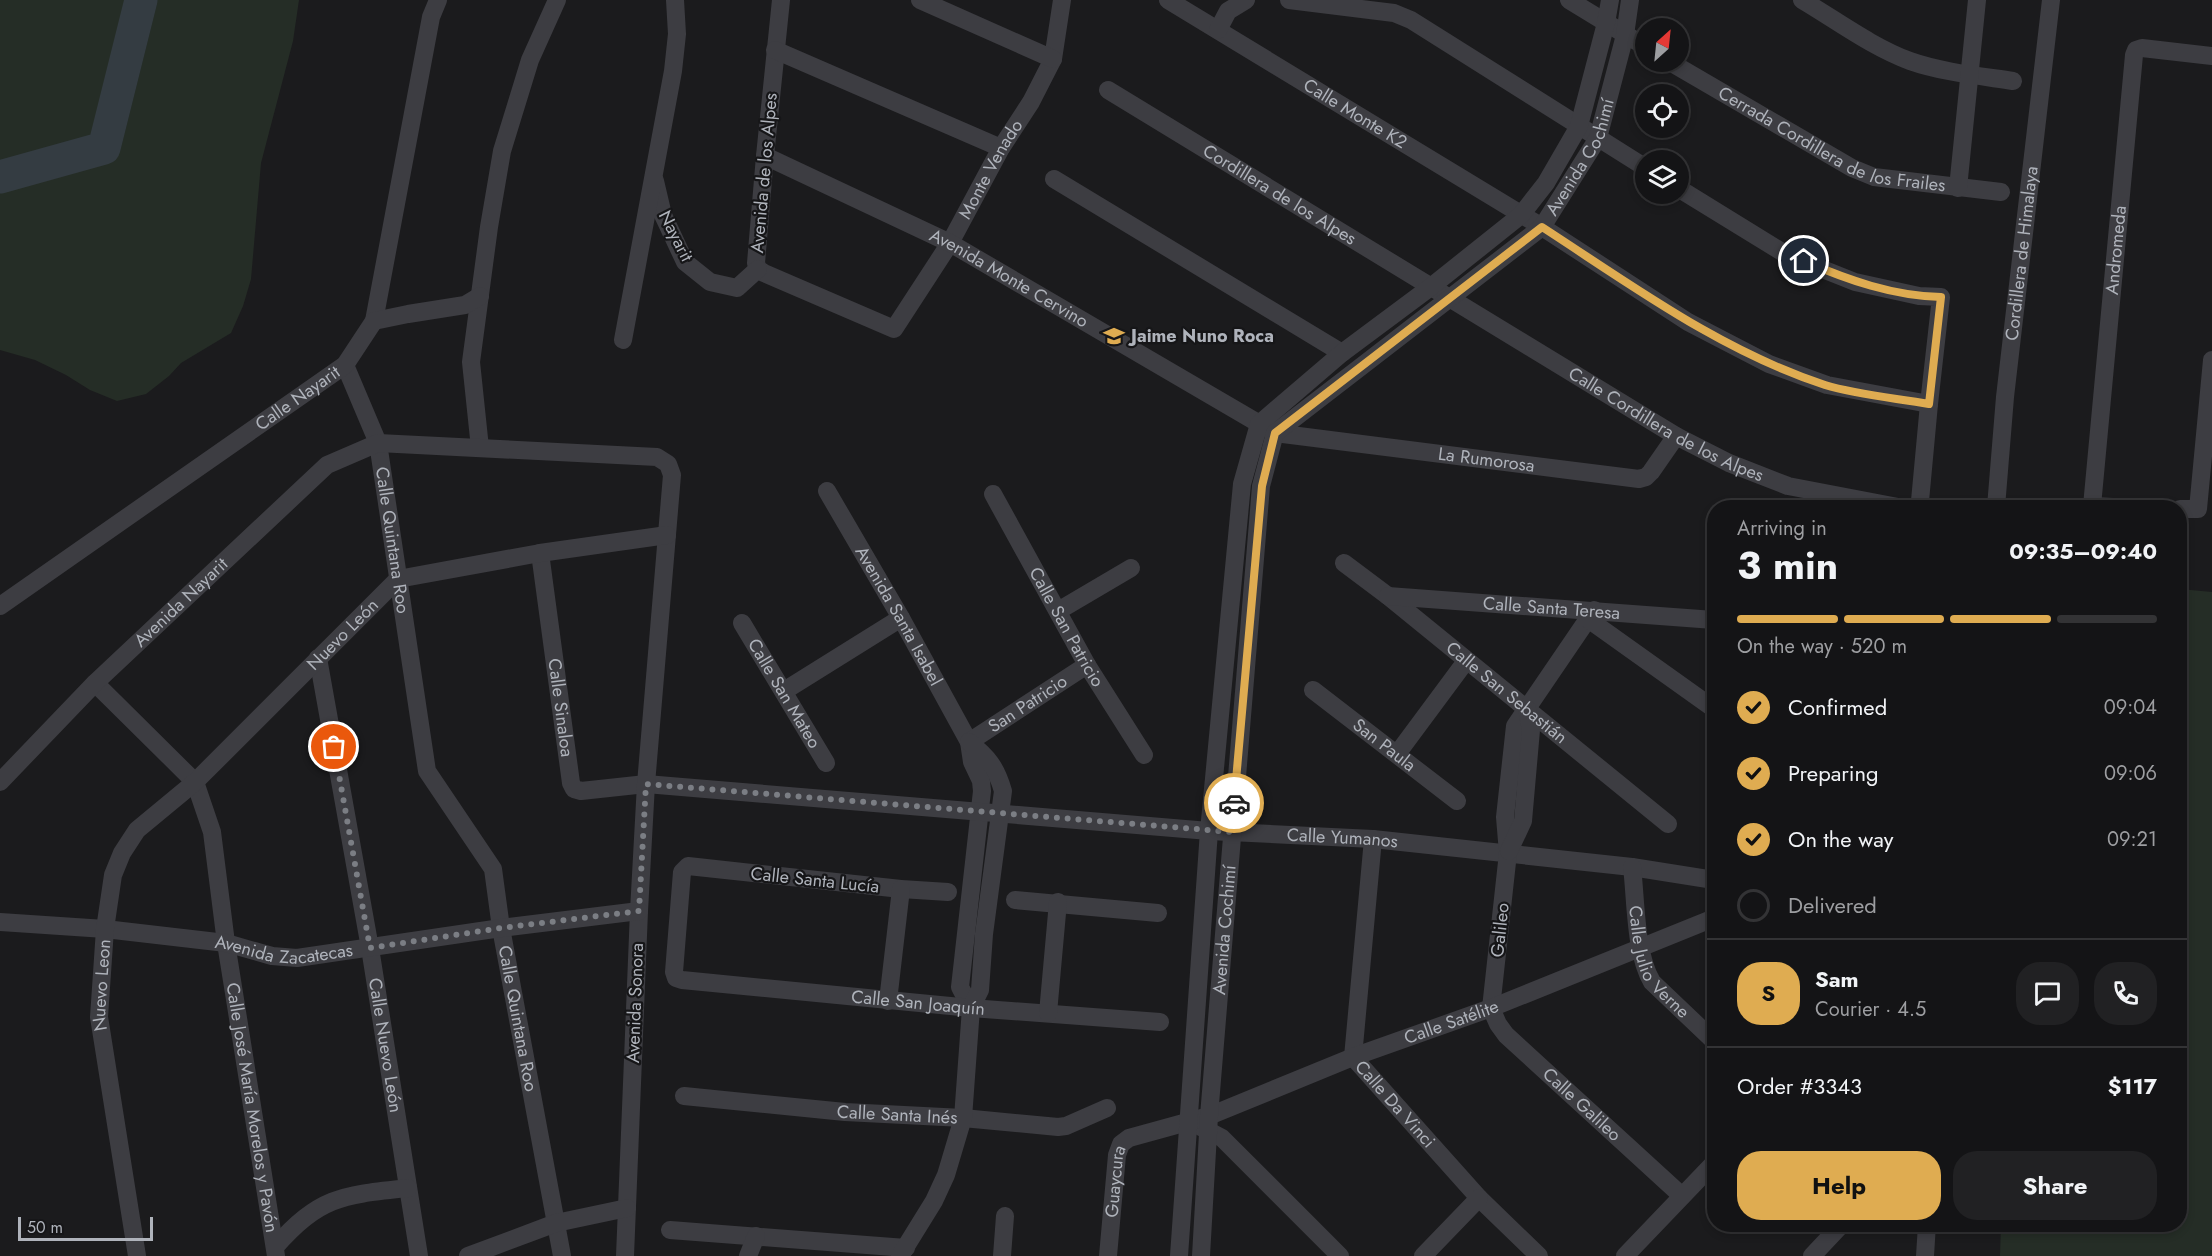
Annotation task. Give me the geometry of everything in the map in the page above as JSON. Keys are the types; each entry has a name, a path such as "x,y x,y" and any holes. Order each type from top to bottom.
{"street":[{"path":"345,365 374,321 431,17 438,0"},
{"path":"378,443 480,448 471,362 502,151 530,60 557,0"},
{"path":"623,340 673,71 677,34 675,0"},
{"name":"Avenida de los Alpes","path":"781,0 765,156 756,263 758,269 894,329"},
{"path":"921,0 1053,59"},
{"name":"Monte Venado","path":"894,329 950,243 1001,148 1031,102 1053,59 1062,0"},
{"name":"Calle Monte K2","path":"1168,0 1542,227 1688,322 1769,364 1827,385 1929,404"},
{"path":"1218,30 1228,11 1246,0"},
{"path":"1289,0 1402,16 1635,161"},
{"path":"1569,0 1635,41"},
{"name":"Avenida Cochimí","path":"1179,1256 1209,831 1242,484 1267,429 1342,353 1432,286 1521,215 1546,183 1579,126 1610,0"},
{"name":"Avenida Cochimí","path":"1201,1256 1232,832 1267,429 1452,298 1542,227 1598,138 1625,35 1630,0"},
{"path":"1802,0 1911,62 1970,75 2013,81"},
{"path":"1958,188 1977,0"},
{"name":"Cordillera de Himalaya","path":"1997,500 2005,397 2051,0"},
{"name":"Andromeda","path":"2093,500 2134,55 2136,50 2142,48 2212,56"},
{"path":"775,50 1001,148"},
{"name":"Cerrada Cordillera de los Frailes","path":"1687,72 1852,168 1874,177 2001,192"},
{"name":"Cordillera de los Alpes","path":"1108,90 1452,298"},
{"name":"Avenida Monte Cervino","path":"765,156 950,243 1267,429"},
{"name":"Nayarit","path":"655,162 656,189 663,214 685,262 710,282 737,288 758,269"},
{"path":"1053,179 1342,353"},
{"path":"1689,195 1796,259 1855,282 1919,296 1941,297 1920,500"},
{"path":"374,321 465,305 480,296"},
{"name":"Calle Cordillera de los Alpes","path":"1452,298 1676,435 1729,463 1788,486 1861,500"},
{"path":"2187,509 2198,509 2212,360"},
{"name":"Calle Nayarit","path":"0,606 345,365 378,443"},
{"name":"La Rumorosa","path":"1267,429 1639,478 1646,477 1652,472 1676,435"},
{"name":"Calle Quintana Roo","path":"378,443 427,771 493,869 501,928 562,1256"},
{"name":"Avenida Nayarit","path":"0,782 95,683 317,472 327,465 378,443"},
{"name":"Avenida Sonora","path":"480,448 657,457 668,464 672,475 646,784 625,1256"},
{"name":"Avenida Santa Isabel","path":"827,491 902,618 969,742 972,762 981,781 975,933"},
{"name":"Calle San Patricio","path":"993,494 1087,665 1144,755"},
{"path":"398,579 540,552 668,536"},
{"name":"Calle Sinaloa","path":"540,552 571,783 574,789 580,791 646,784"},
{"name":"Calle San Sebastián","path":"1344,563 1388,596 1668,824"},
{"path":"1058,611 1131,568"},
{"name":"Nuevo León","path":"195,782 398,579"},
{"name":"Calle Santa Teresa","path":"1388,596 1591,615 1707,620"},
{"path":"1527,709 1591,615 1707,704"},
{"path":"784,691 902,618"},
{"name":"Calle San Mateo","path":"742,623 826,763"},
{"name":"Calle Nuevo León","path":"318,658 370,948 419,1256"},
{"path":"1397,754 1466,661"},
{"name":"San Patricio","path":"969,742 1087,665"},
{"name":"Calle José María Morelos y Pavón","path":"95,683 195,782 212,832 226,943 275,1252"},
{"name":"San Paula","path":"1313,690 1457,801"},
{"name":"Galileo","path":"1491,1008 1508,853 1524,821 1531,730 1527,709"},
{"name":"Avenida Santa Isabel","path":"903,1252 934,1201 946,1175 963,1118 971,1008 960,987 975,933 1003,791 999,777 987,756 969,742"},
{"name":"Nuevo Leon","path":"137,1256 99,1017 105,929 113,876 122,853 137,830 195,782"},
{"name":"Calle Yumanos","path":"646,784 1209,831 1373,839 1632,867 1707,879"},
{"name":"Calle Da Vinci","path":"1373,839 1353,1057 1479,1198 1539,1256"},
{"name":"Calle Santa Lucía","path":"676,978 674,972 684,868 688,866 948,892"},
{"name":"Calle Julio Verne","path":"1632,867 1644,970 1652,982 1707,1034"},
{"path":"888,1000 901,889"},
{"path":"1015,900 1058,902 1158,913"},
{"path":"1048,1013 1058,902"},
{"name":"Avenida Zacatecas","path":"0,921 105,929 226,943 272,956 297,958 501,928 639,911"},
{"name":"Calle Satélite","path":"1188,1122 1209,1122 1353,1057 1491,1008 1707,921"},
{"name":"Calle San Joaquín","path":"676,978 971,1008 1160,1022"},
{"name":"Calle Galileo","path":"1491,1008 1506,1035 1682,1196"},
{"name":"Calle Santa Inés","path":"684,1096 845,1112 963,1118 1058,1127 1066,1126 1107,1108"},
{"name":"Guaycura","path":"1108,1256 1117,1155 1121,1144 1129,1138 1188,1122"},
{"path":"1209,1122 1222,1138 1340,1256"},
{"path":"1625,1256 1707,1170"},
{"path":"275,1252 294,1226 316,1209 338,1199 364,1193 408,1188"},
{"path":"1423,1256 1479,1198"},
{"path":"468,1256 556,1223 627,1208"},
{"path":"1002,1256 1005,1216"},
{"path":"670,1230 756,1236 903,1252"},
{"path":"1812,1256 1834,1232"},
{"path":"1925,1256 1926,1232"},
{"path":"748,1256 756,1236"}],"shaded area":[{"path":"0,0 299,0 293,41 261,163 251,279 243,306 231,333 181,363 146,394 117,401 90,390 35,360 0,350"},
{"path":"2187,590 2212,592 2212,1256 2000,1256 2001,1232 2187,1232"}],"waterway":[{"path":"0,177 104,148 141,0"}],"way so far":[{"path":"334,747 370,948 501,928 639,911 646,784 1232,832 1234,803"}],"place":[{"name":"Jaime Nuno Roca","path":"1114,336"}],"route":[{"path":"1234,803 1262,486 1275,433 1542,227 1688,322 1769,364 1854,392 1929,404 1941,297 1919,296 1855,282 1804,261"}]}
